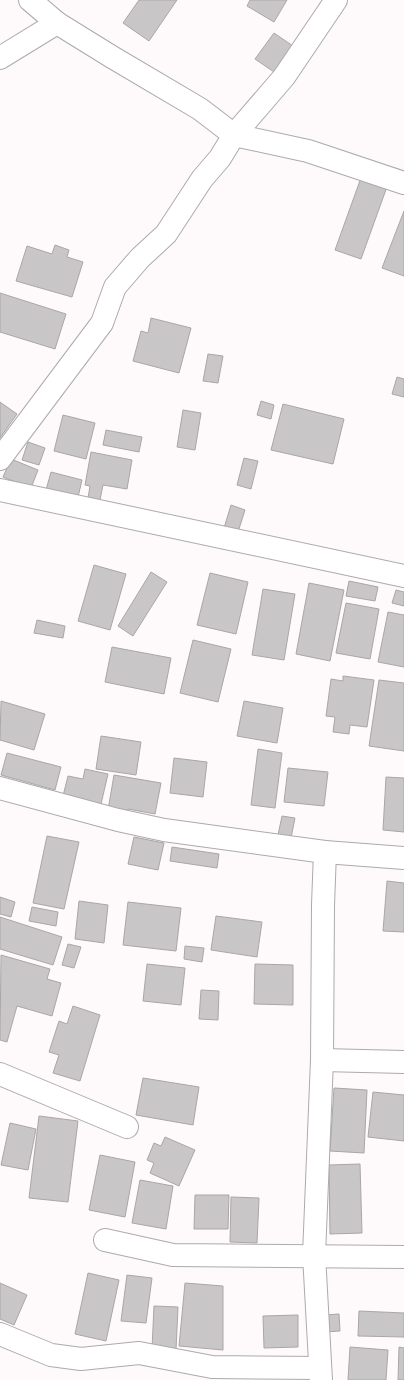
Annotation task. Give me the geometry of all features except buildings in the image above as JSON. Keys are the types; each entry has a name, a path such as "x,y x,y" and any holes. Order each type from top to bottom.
{"street":[{"path":"30,0 57,23 200,109 234,135 308,151 404,183"},
{"path":"0,459 102,323 115,287 140,258 166,234 202,179 220,158 234,135 284,78 336,0"},
{"path":"0,58 57,23"},
{"path":"0,490 404,576"},
{"path":"0,788 118,820 164,830 325,852 404,858"},
{"path":"0,1334 51,1356 73,1358 139,1353 212,1367 320,1374 314,1255 322,1060 323,905 325,852"},
{"path":"322,1060 404,1062"},
{"path":"0,1074 127,1127"},
{"path":"105,1240 173,1255 404,1256"}]}
